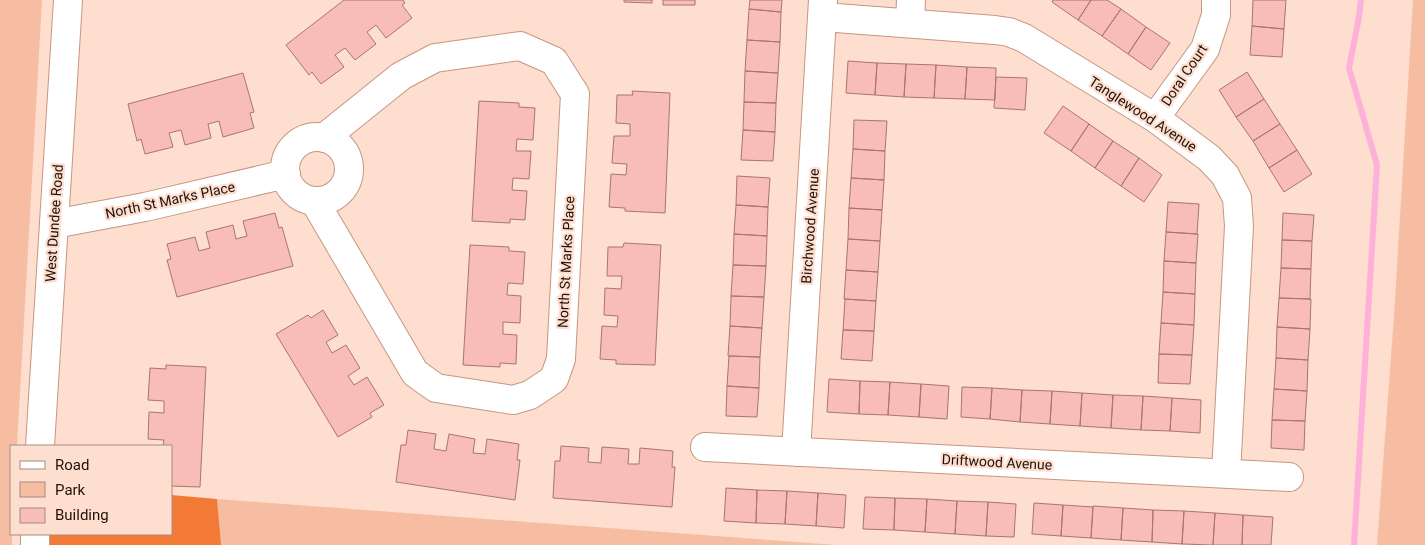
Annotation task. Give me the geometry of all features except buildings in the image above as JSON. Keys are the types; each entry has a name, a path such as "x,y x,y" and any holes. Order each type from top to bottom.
{"street":[{"name":"West Dundee Road","path":"40,445 68,0"},
{"name":"Doral Court","path":"1155,118 1205,49 1216,15 1216,0"},
{"name":"Tanglewood Avenue","path":"823,8 910,11 1009,32 1024,38 1155,118 1208,158 1225,176 1236,198 1239,226 1226,474"},
{"name":"Birchwood Avenue","path":"796,452 823,8"},
{"name":"North St Marks Place","path":"54,224 145,207 286,174 289,154 296,146 304,140 314,137 324,138 401,76 435,58 520,46 554,61 575,94 561,359 554,378 530,395 513,400 436,388 414,373 315,202"},
{"path":"286,174 289,184 295,193 304,199 315,202 330,198 343,189 348,180 350,169 348,158 334,142 324,138"},
{"name":"Driftwood Avenue","path":"705,447 1289,476"}],"green space":[{"path":"0,0 42,0 17,445 10,445 10,535 12,535 12,545 0,545"},
{"path":"1413,0 1425,0 1425,545 1377,545 1394,316"},
{"path":"217,499 837,545 220,545"}],"shaded area":[{"path":"172,495 217,499 221,545 37,545 37,535 172,535"}],"waterway":[{"path":"1354,545 1377,165 1349,68 1361,0"}]}
